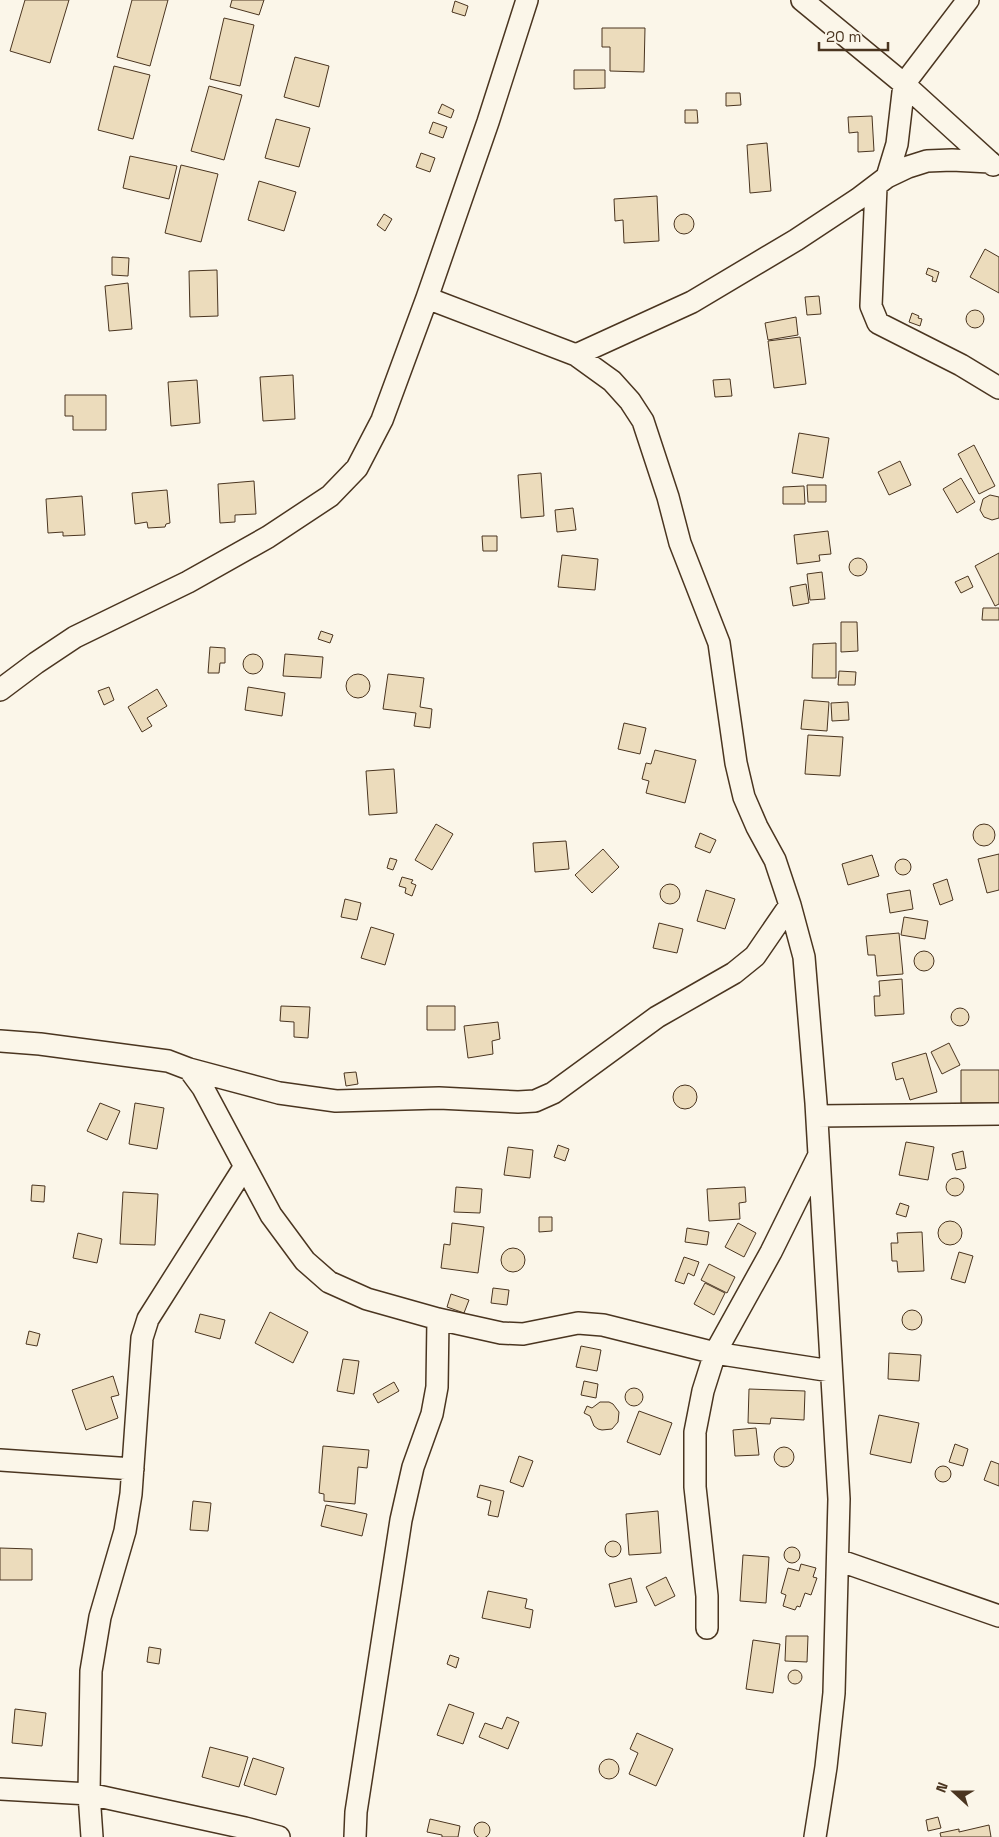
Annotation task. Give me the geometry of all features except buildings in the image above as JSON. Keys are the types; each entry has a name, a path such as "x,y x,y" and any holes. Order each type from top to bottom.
{"street":[{"path":"0,690 75,637 188,582 260,542 330,496 357,468 382,420 427,298 488,122 527,0"},
{"path":"802,0 904,84 994,166"},
{"path":"968,0 904,84 897,144 881,182 871,306 878,323 960,365 999,388"},
{"path":"576,355 692,302 796,240 881,182 908,167 927,161 952,160 994,166"},
{"path":"427,298 576,355 612,381 630,401 643,421 668,497 680,543 719,643 736,763 744,796 757,827 775,860 790,905 804,958 817,1116 839,1499 834,1693 826,1767 815,1837"},
{"path":"0,1041 40,1044 168,1061 189,1069 279,1092 336,1101 439,1098 518,1102 535,1101 553,1093 657,1017 734,973 755,956 790,905"},
{"path":"189,1069 203,1088 271,1215 305,1261 329,1282 367,1299 438,1319 501,1333 523,1334 578,1323 603,1325 715,1354 832,1371"},
{"path":"817,1116 999,1114"},
{"path":"707,1628 708,1596 695,1487 695,1432 703,1391 715,1354 771,1252 819,1156"},
{"path":"92,1837 88,1794 91,1671 100,1617 125,1532 131,1494 142,1338 148,1319 245,1166"},
{"path":"355,1837 356,1812 402,1520 413,1467 432,1414 437,1387 438,1319"},
{"path":"0,1460 133,1469"},
{"path":"838,1560 999,1616"},
{"path":"0,1789 88,1794 280,1837"}]}
